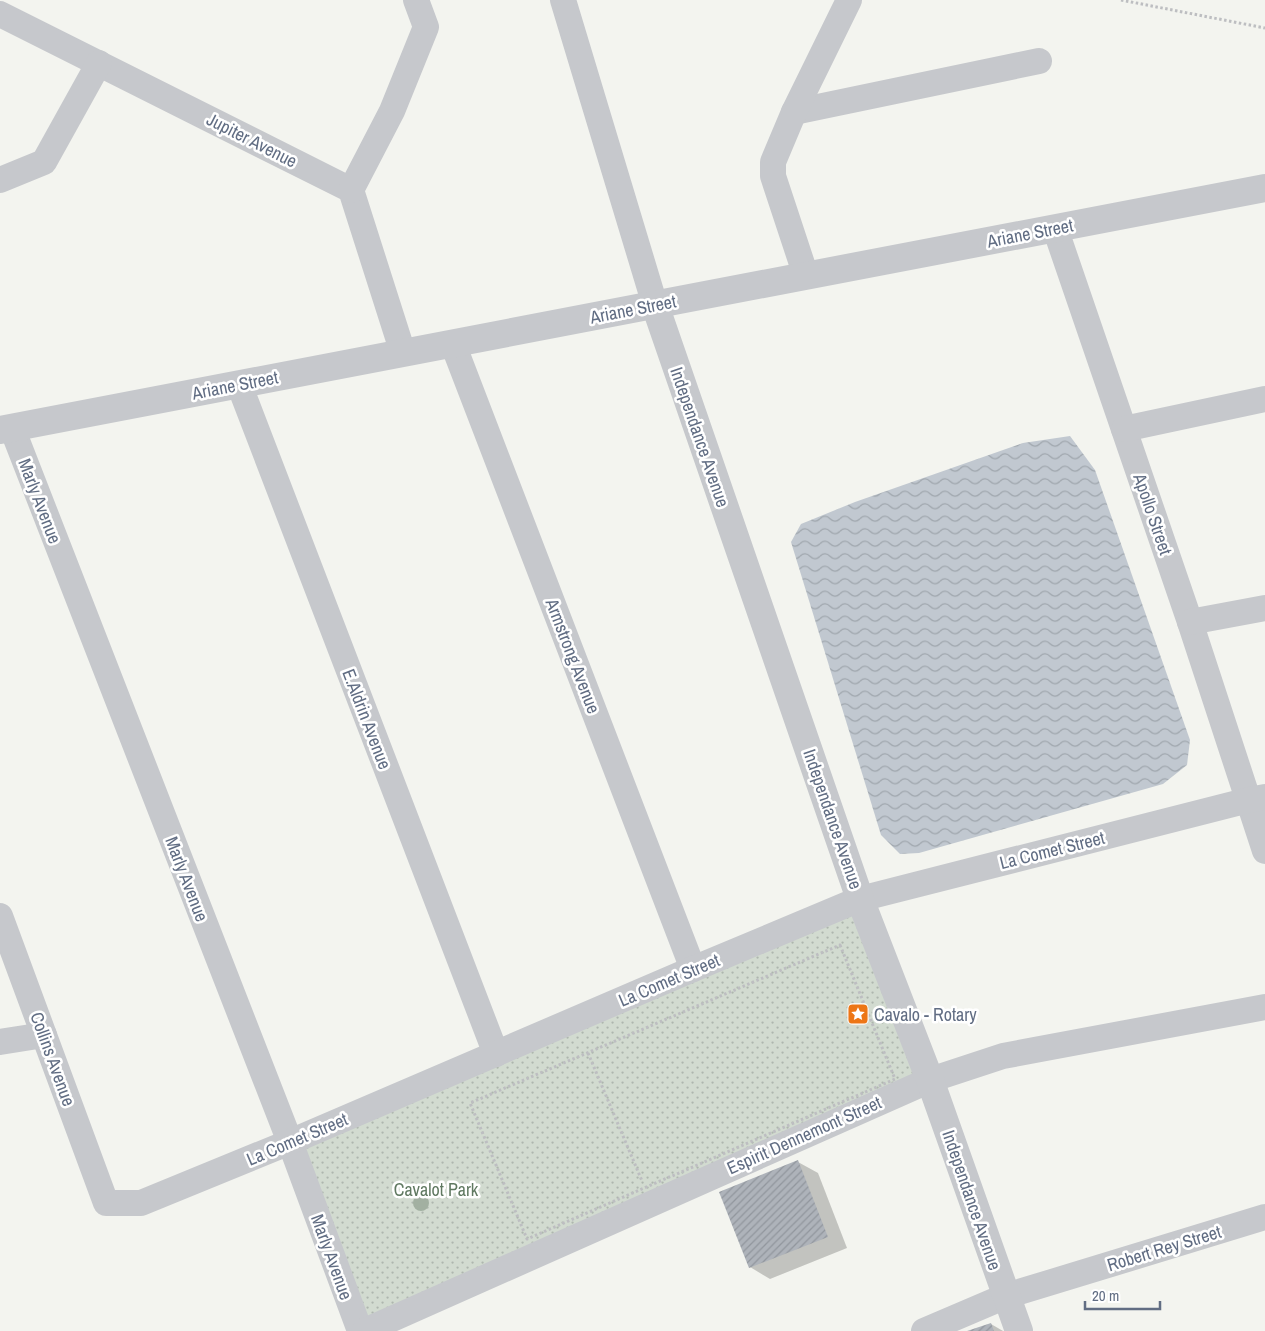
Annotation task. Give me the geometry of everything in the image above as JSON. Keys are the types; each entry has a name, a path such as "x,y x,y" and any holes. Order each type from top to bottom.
{"street":[{"path":"403,353 351,190 392,111 426,26 416,0"},
{"path":"563,0 655,305"},
{"path":"806,276 773,176 772,162 794,112 849,0"},
{"name":"Jupiter Avenue","path":"0,14 351,190"},
{"path":"794,112 1039,60"},
{"path":"0,180 44,162 99,64"},
{"name":"Ariane Street","path":"6,429 1265,188"},
{"name":"Apollo Street","path":"1055,228 1190,622 1257,798 1265,851"},
{"name":"Independance Avenue","path":"655,305 860,899 930,1080 1019,1331"},
{"name":"Armstrong Avenue","path":"453,344 693,969"},
{"name":"E.Aldrin Avenue","path":"239,384 496,1054"},
{"path":"1124,429 1265,399"},
{"name":"Marly Avenue","path":"6,429 290,1142 360,1331"},
{"path":"1190,622 1265,608"},
{"name":"La Comet Street","path":"106,1203 141,1203 290,1142 860,899 1257,798"},
{"name":"Collins Avenue","path":"0,916 106,1203"},
{"name":"Espirit Dennemont Street","path":"365,1331 930,1080 1004,1056 1265,1007"},
{"path":"0,1042 44,1035"},
{"name":"Robert Rey Street","path":"924,1331 1006,1296 1265,1217"}],"path":[{"path":"1121,0 1265,28"},
{"path":"840,945 895,1079 644,1188 527,1239 470,1103 840,945"},
{"path":"588,1053 644,1188"}],"green space":[{"name":"Cavalot Park","path":"860,899 930,1080 365,1331 290,1142"}],"water":[{"path":"1070,436 1095,470 1190,740 1187,765 1163,784 919,853 900,854 881,835 791,542 801,524 855,502 1023,443"}],"building":[{"path":"798,1160 828,1237 749,1268 719,1192"},
{"path":"991,1323 994,1331 967,1331"}],"place":[{"name":"Cavalo - Rotary","path":"858,1014"}]}
